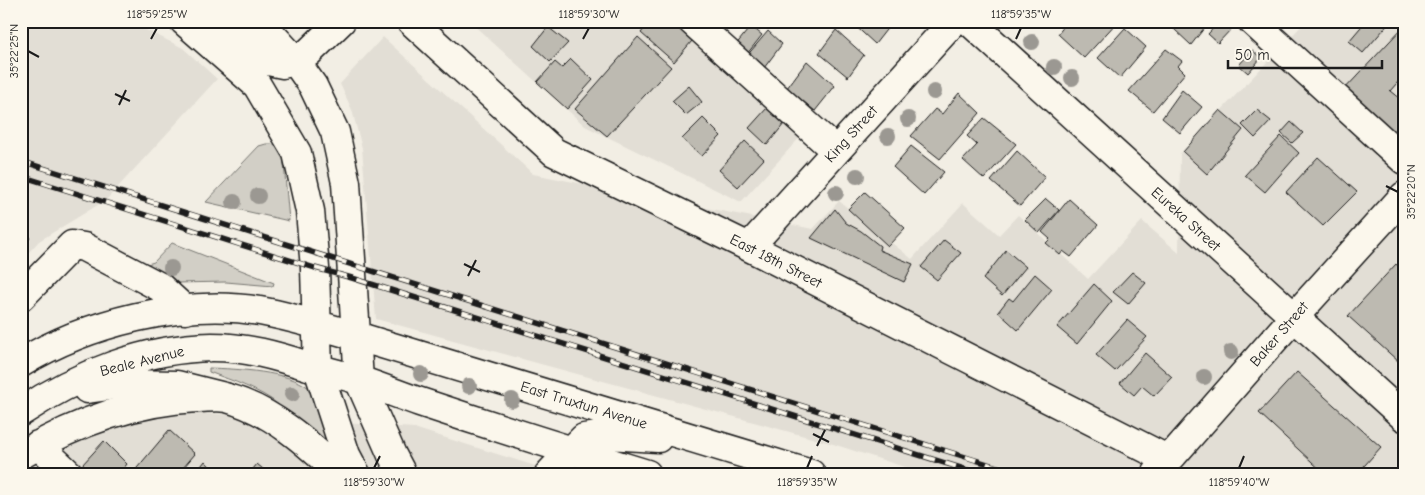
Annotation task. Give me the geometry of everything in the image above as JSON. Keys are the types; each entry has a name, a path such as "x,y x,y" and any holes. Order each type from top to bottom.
{"street":[{"path":"184,21 257,85 297,153 310,212 316,268 318,369 346,455 356,474"},
{"path":"211,21 231,28 263,60 283,64 308,53 341,21"},
{"path":"259,21 294,60 313,86 335,132 346,182 359,380 402,474"},
{"name":"East 18th Street","path":"411,21 554,152 749,247 1163,467"},
{"path":"692,21 836,151"},
{"name":"King Street","path":"749,247 954,21"},
{"name":"Eureka Street","path":"969,21 1404,417"},
{"path":"1252,21 1404,160"},
{"name":"Baker Street","path":"1163,467 1294,317 1404,196"},
{"path":"21,297 72,245 84,247 160,287 185,310"},
{"path":"21,363 65,340 102,326 141,316 185,310 259,311 317,324 356,336"},
{"name":"East Truxtun Avenue","path":"356,336 811,474"},
{"name":"Beale Avenue","path":"21,412 72,383 126,363 167,353 202,348 236,348 264,353 359,380"},
{"path":"359,380 440,409 647,474"},
{"path":"48,395 133,384 177,385 225,397 253,407 277,422 323,457 340,474"},
{"path":"29,450 78,425 129,408 176,399 225,397"},
{"path":"549,474 584,438 607,435 704,441"},
{"path":"29,450 69,474"}],"shaded area":[{"path":"21,21 128,21 183,48 217,79 106,200 39,241 21,261"},
{"path":"469,21 678,21 803,134 741,202 585,126"},
{"path":"1306,21 1404,21 1404,474 926,474 830,443 376,319 362,148 352,110 340,84 383,37 533,174 813,229 839,201 912,259 963,203 999,235 1018,215 1088,279 1142,221 1179,253 1180,154"},
{"path":"272,144 283,152 289,221 206,202 259,146"},
{"path":"172,243 274,283 273,286 226,282 176,283 144,265 154,262"},
{"path":"209,368 275,374 300,382 309,388 326,439 320,442 263,394 209,372"},
{"path":"177,411 414,428 561,474 21,474 21,469 36,458 139,416"}],"building":[{"path":"650,21 670,21 692,41 674,62 641,33"},
{"path":"850,21 893,21 875,44"},
{"path":"1068,21 1118,21 1084,58 1058,34"},
{"path":"1180,21 1199,21 1205,27 1191,45 1174,29"},
{"path":"1220,21 1226,21 1233,27 1218,43 1208,34"},
{"path":"1366,21 1391,21 1363,53 1349,41"},
{"path":"751,26 762,35 747,54 735,46"},
{"path":"1404,26 1404,75 1390,91 1404,102 1404,127 1393,139 1342,92"},
{"path":"548,27 568,43 550,62 533,46"},
{"path":"1125,28 1146,47 1120,78 1098,58"},
{"path":"836,30 864,55 848,77 819,53"},
{"path":"768,31 782,44 761,72 745,58"},
{"path":"638,37 671,67 607,136 575,109"},
{"path":"1166,49 1182,61 1178,66 1185,73 1153,111 1129,91"},
{"path":"1252,50 1261,58 1248,73 1239,65"},
{"path":"571,59 593,80 567,109 537,82 555,62 562,68"},
{"path":"807,61 835,86 815,111 787,88"},
{"path":"689,86 702,102 686,115 672,101"},
{"path":"1182,90 1202,107 1180,133 1162,118"},
{"path":"959,93 980,113 940,159 911,136 935,109 942,114"},
{"path":"767,108 784,124 767,145 749,128"},
{"path":"1220,110 1243,130 1207,174 1183,152"},
{"path":"1257,110 1271,121 1255,138 1242,125"},
{"path":"703,118 721,136 702,156 682,139"},
{"path":"984,118 1016,144 984,179 963,160 977,145 967,136"},
{"path":"1291,122 1303,133 1292,143 1281,133"},
{"path":"1281,136 1299,153 1265,192 1245,175"},
{"path":"745,141 764,159 738,187 719,170"},
{"path":"911,146 944,172 924,195 893,167"},
{"path":"1017,151 1045,177 1020,206 991,181"},
{"path":"1318,157 1357,192 1323,226 1286,192"},
{"path":"865,192 905,228 888,246 848,209"},
{"path":"1046,199 1059,210 1039,233 1025,220"},
{"path":"1069,199 1098,225 1071,257 1063,251 1060,255 1046,243 1050,239 1042,232"},
{"path":"835,209 846,223 861,231 880,246 879,250 913,264 904,282 811,238"},
{"path":"21,229 30,238 21,248"},
{"path":"944,240 961,253 937,280 921,267"},
{"path":"1006,250 1026,267 1002,296 983,279"},
{"path":"1396,264 1404,272 1404,356 1399,362 1348,316"},
{"path":"1132,272 1146,283 1128,304 1113,292"},
{"path":"1035,274 1052,289 1018,330 998,312 1009,298 1013,301"},
{"path":"1094,284 1112,301 1077,344 1057,327"},
{"path":"1127,320 1147,337 1115,371 1096,355"},
{"path":"1145,353 1172,377 1154,396 1142,386 1134,395 1120,383"},
{"path":"1297,372 1381,447 1357,474 1325,474 1259,413"},
{"path":"169,430 195,454 178,474 132,474"},
{"path":"104,441 127,464 119,474 90,474 82,465"},
{"path":"205,461 217,474 195,474"},
{"path":"257,464 269,474 249,474"}],"railway":[{"path":"21,161 1020,474"},
{"path":"21,176 980,474"}]}
